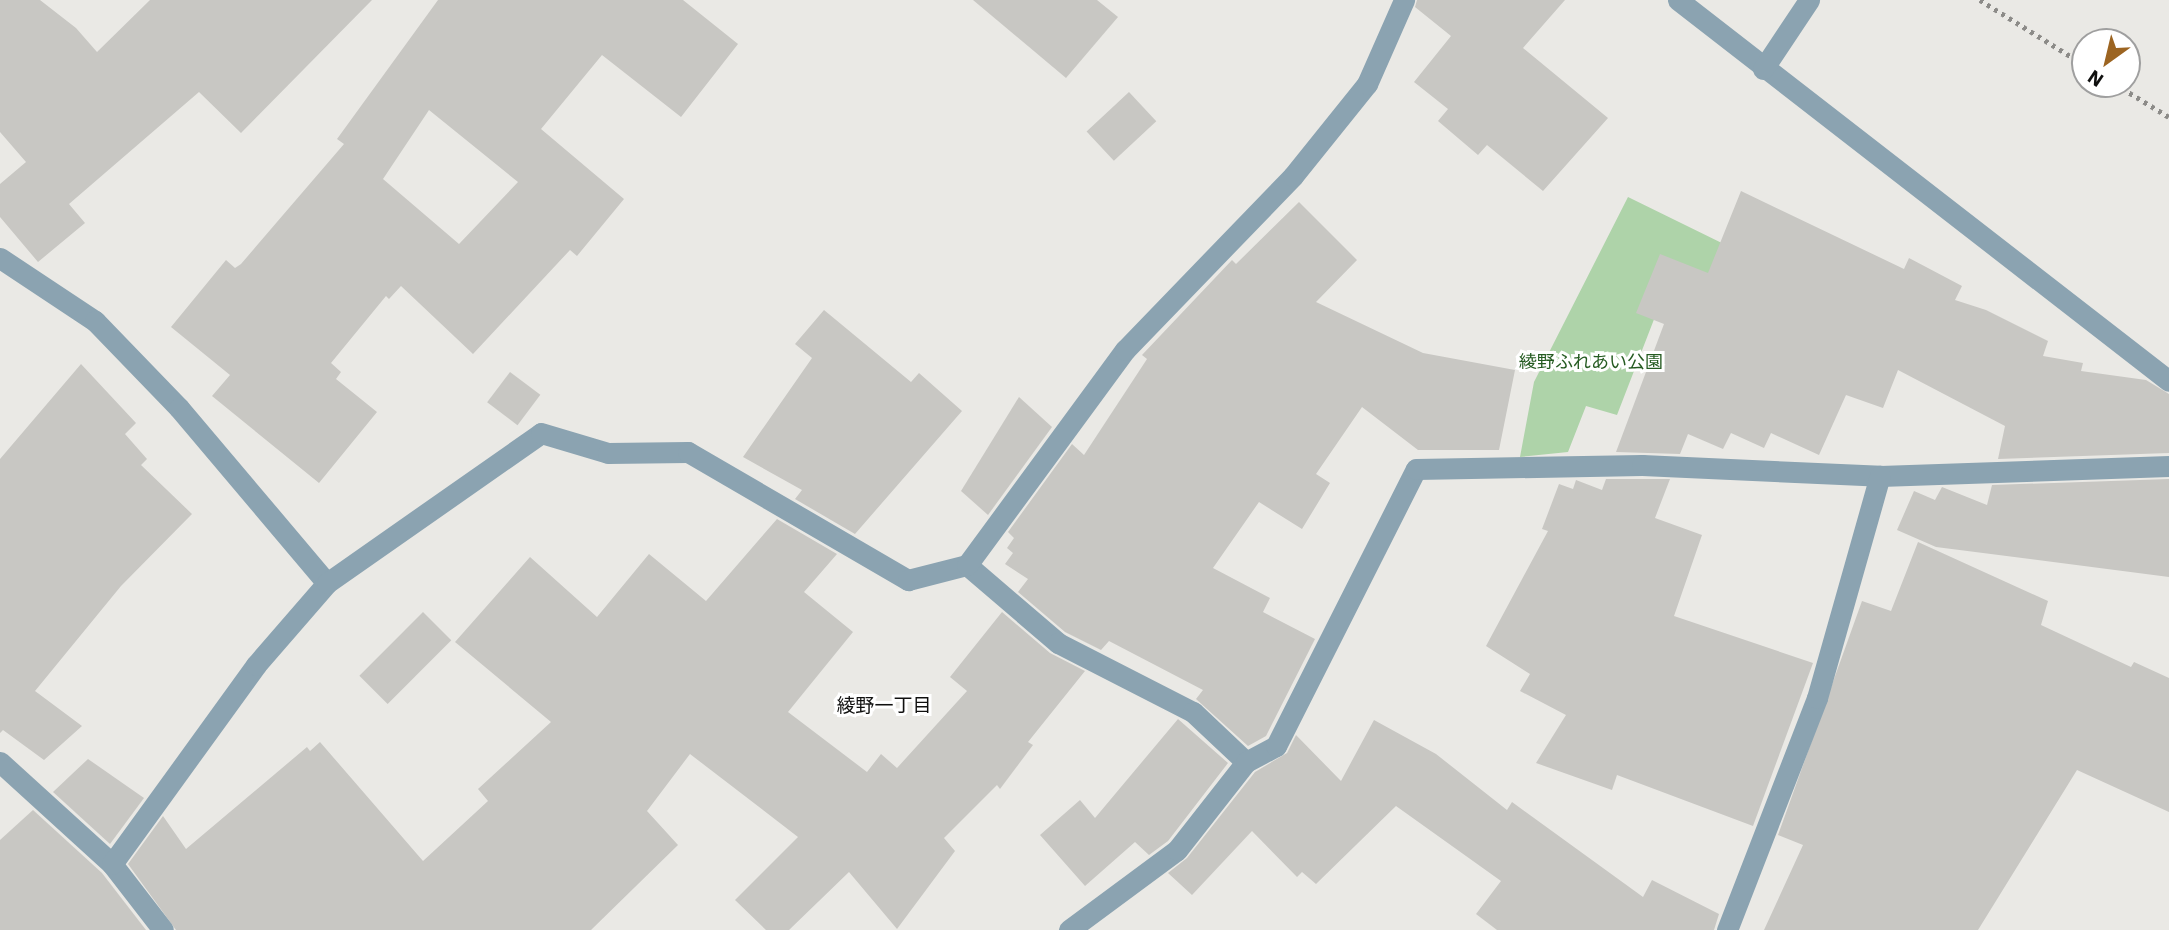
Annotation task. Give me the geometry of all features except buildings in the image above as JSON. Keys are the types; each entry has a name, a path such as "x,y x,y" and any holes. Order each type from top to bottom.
{"street":[{"path":"113,864 256,665 327,583 541,433 608,453 688,452 908,580 967,565 1125,349 1293,176 1367,84 1404,0"},
{"path":"1678,0 1763,69 2169,381"},
{"path":"1763,69 1809,0"},
{"path":"0,258 94,321 178,408 327,583"},
{"path":"1069,930 1177,850 1246,762 1276,746 1416,469 1642,465 1880,476 2169,466"},
{"path":"1727,930 1817,698 1880,476"},
{"path":"967,565 1058,643 1193,712 1246,762"},
{"path":"0,762 113,864 163,930"}],"path":[{"path":"1980,0 2071,56"},
{"path":"2138,98 2169,117"}],"green space":[{"name":"綾野ふれあい公園","path":"1628,197 1734,249 1713,296 1670,278 1617,415 1586,406 1568,452 1520,457 1534,382"}],"district":[{"name":"綾野一丁目","path":"884,706"}]}
